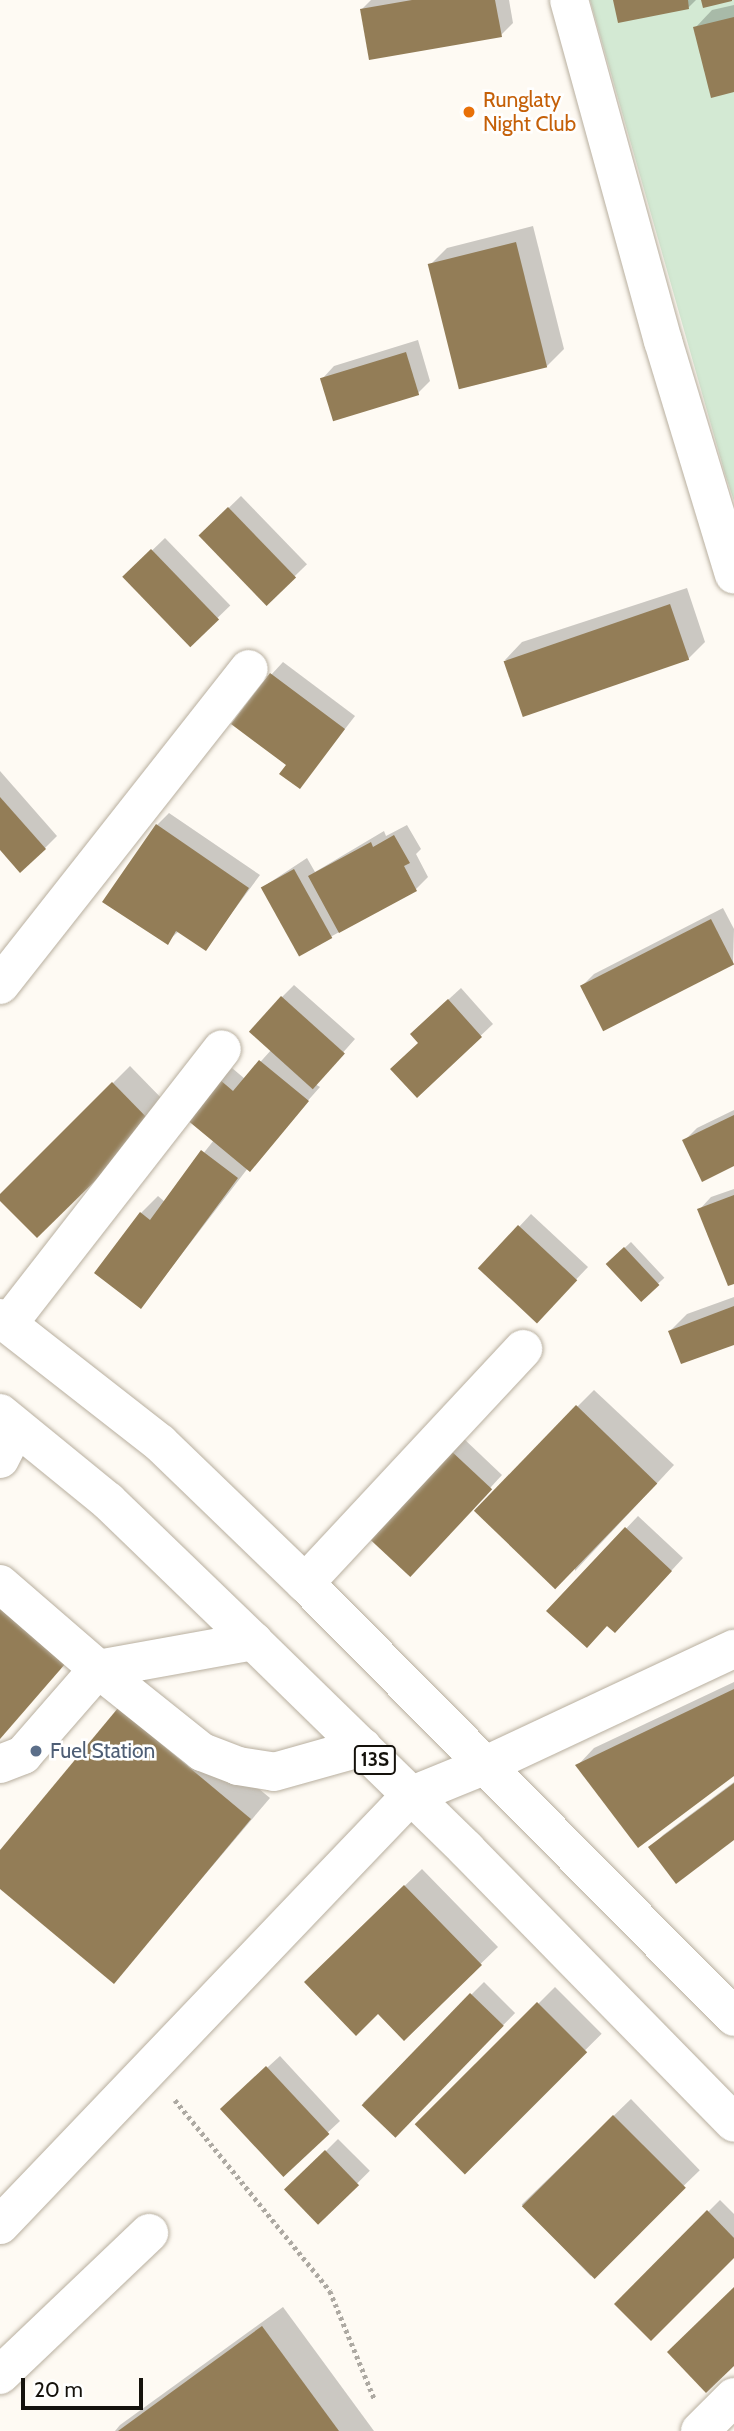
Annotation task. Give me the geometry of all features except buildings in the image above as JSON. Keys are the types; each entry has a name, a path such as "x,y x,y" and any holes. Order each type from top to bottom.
{"main road":[{"path":"569,0 663,341 734,574"},
{"path":"0,985 249,668"},
{"path":"222,1049 4,1321 160,1443 305,1583 734,2017"},
{"path":"305,1583 523,1349"},
{"name":"13S","path":"5,1433 108,1501 363,1747 734,2123"},
{"path":"0,1584 98,1669 202,1752 238,1766 274,1772 363,1747"},
{"path":"0,1764 23,1755 98,1669 253,1641"},
{"path":"0,2225 410,1796 486,1765 734,1649"},
{"path":"0,2375 149,2233"},
{"path":"700,2431 734,2397"}],"path":[{"path":"150,2069 330,2291 374,2398"}],"green space":[{"path":"590,0 734,0 734,501 725,474"}],"place":[{"name":"Runglaty Night Club","path":"469,112"},
{"name":"Fuel Station","path":"36,1751"}]}
